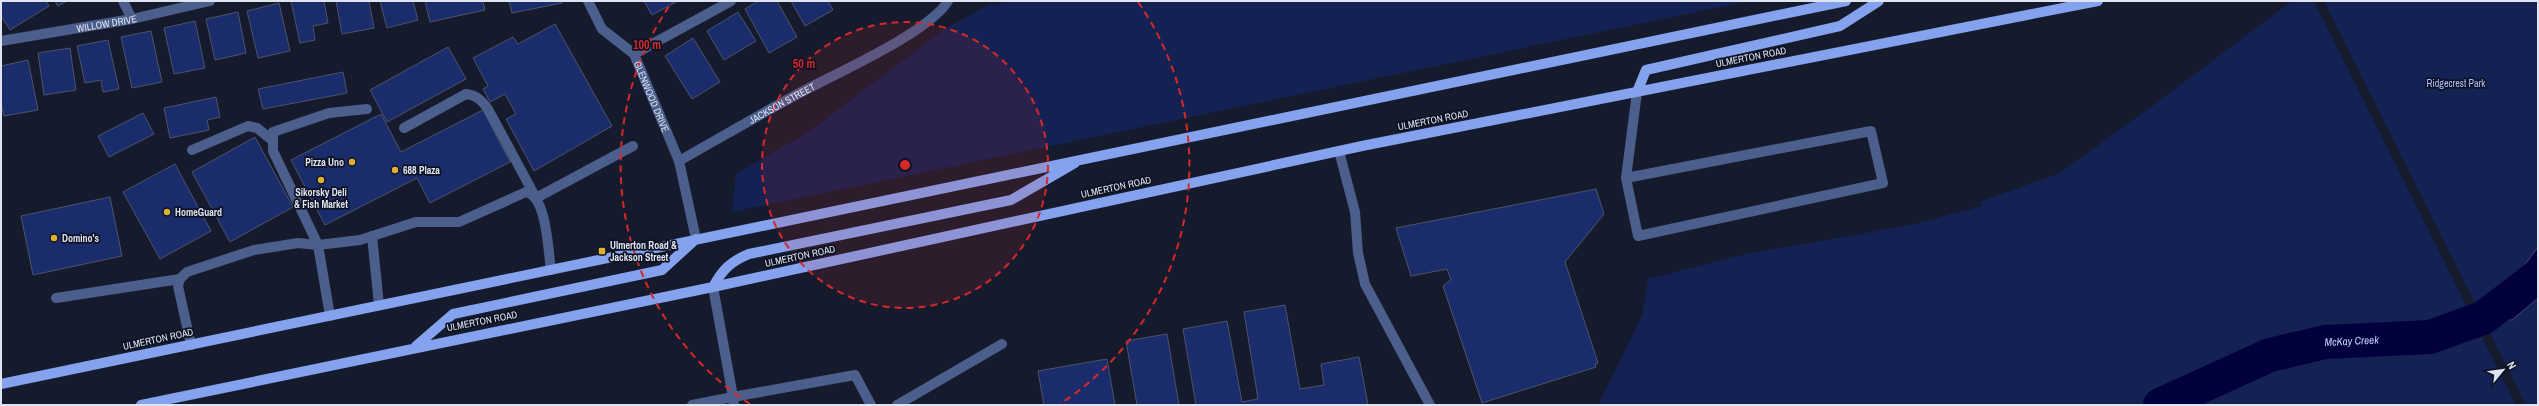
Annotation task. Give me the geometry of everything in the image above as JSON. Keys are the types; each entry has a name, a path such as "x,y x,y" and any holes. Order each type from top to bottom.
{"main road":[{"name":"ULMERTON ROAD","path":"1,384 1083,158 1846,1"},
{"path":"1637,92 1646,70 1840,26 1879,1"},
{"name":"ULMERTON ROAD","path":"141,405 415,347 713,287 1339,151 2098,1"},
{"path":"713,287 721,271 736,259 749,254 1011,200 1083,158"},
{"path":"415,347 452,314 662,270 696,239"}],"street":[{"path":"123,1 132,19"},
{"name":"WILLOW DRIVE","path":"1,41 132,19 210,1"},
{"name":"GLENWOOD DRIVE","path":"588,1 602,29 634,54 679,161"},
{"path":"634,54 731,1"},
{"name":"JACKSON STREET","path":"679,161 795,95 905,37 927,22 948,1"},
{"path":"1626,178 1871,131 1883,183 1638,236 1626,178 1637,92"},
{"path":"404,128 466,94 472,94 481,99 488,109 536,198 541,204 551,270"},
{"path":"330,316 318,245 272,151 273,132 278,129 329,113 367,109"},
{"path":"192,150 248,126 256,128 272,140"},
{"path":"536,198 633,146"},
{"path":"1339,151 1355,212 1358,253 1365,284 1430,405"},
{"path":"679,161 696,239"},
{"path":"191,345 178,286 180,279 187,272 254,250 298,243 318,245 360,240 416,222 459,222 526,192 536,198"},
{"path":"372,236 379,305"},
{"path":"56,298 180,279"},
{"path":"713,287 733,401"},
{"path":"897,405 1002,344"},
{"path":"692,405 733,401 855,375 871,405"}],"green space":[{"path":"1007,1 1750,1 732,212 736,174 807,133 945,29 988,5 997,5"},
{"path":"2292,1 2314,1 2516,405 1598,405 1642,316 1648,279 1750,253 1911,225 1982,206 1981,201 2058,174 2155,104"},
{"name":"Ridgecrest Park","path":"2324,1 2538,1 2538,405 2526,405"}],"shaded area":[{"path":"2538,247 2538,298 2512,320 2483,318 2489,296 2524,266"}],"building":[{"path":"1,1 46,1 49,6 10,30 1,16"},
{"path":"55,1 67,1 58,6"},
{"path":"291,1 324,1 328,23 313,26 315,40 300,43"},
{"path":"336,1 369,1 374,28 342,34"},
{"path":"380,1 413,1 418,20 387,28"},
{"path":"425,1 483,1 485,10 430,22"},
{"path":"509,1 562,1 562,3 512,13"},
{"path":"644,1 678,1 652,15"},
{"path":"758,1 777,1 797,37 769,53 745,9"},
{"path":"791,1 828,1 833,10 805,26"},
{"path":"279,3 290,51 258,58 247,11"},
{"path":"238,12 246,53 215,60 206,19"},
{"path":"738,12 756,41 724,60 707,31"},
{"path":"195,21 205,68 174,74 164,28"},
{"path":"555,24 612,126 534,171 506,119 516,114 505,94 490,102 483,89 488,86 473,58 513,37 518,44"},
{"path":"151,31 162,82 132,88 121,37"},
{"path":"693,38 720,82 692,99 665,56"},
{"path":"108,40 119,89 103,92 101,80 85,83 77,46"},
{"path":"448,47 466,79 387,122 370,90"},
{"path":"70,48 76,90 44,95 38,53"},
{"path":"28,60 38,110 4,116 1,102 1,66"},
{"path":"343,72 347,93 263,109 258,89"},
{"path":"216,97 220,117 207,120 209,130 170,138 164,108"},
{"name":"688 Plaza","path":"483,110 510,162 430,203 417,178 325,225 291,160 381,114 401,152"},
{"path":"143,113 154,134 109,157 98,136"},
{"path":"255,137 293,207 230,242 192,172"},
{"name":"HomeGuard","path":"175,164 211,231 160,259 123,192"},
{"path":"1596,189 1604,214 1565,262 1598,363 1595,364 1596,367 1482,403 1443,286 1451,280 1447,269 1411,276 1396,228"},
{"path":"110,197 122,256 33,275 21,216"},
{"path":"1285,305 1300,389 1324,385 1321,364 1359,357 1368,405 1196,405 1183,329 1227,321 1242,402 1258,399 1244,312"},
{"path":"1167,334 1179,405 1137,405 1126,341"},
{"path":"1107,359 1115,405 1044,405 1038,371"}],"waterway":[{"name":"McKay Creek","path":"2160,405 2270,355 2325,342 2430,337 2483,318 2538,276"}],"place":[{"name":"Pizza Uno","path":"352,162"},
{"name":"688 Plaza","path":"395,170"},
{"name":"Sikorsky Deli & Fish Market","path":"321,180"},
{"name":"HomeGuard","path":"167,212"},
{"name":"Domino's","path":"54,238"},
{"name":"Ulmerton Road & Jackson Street","path":"602,251"}]}
